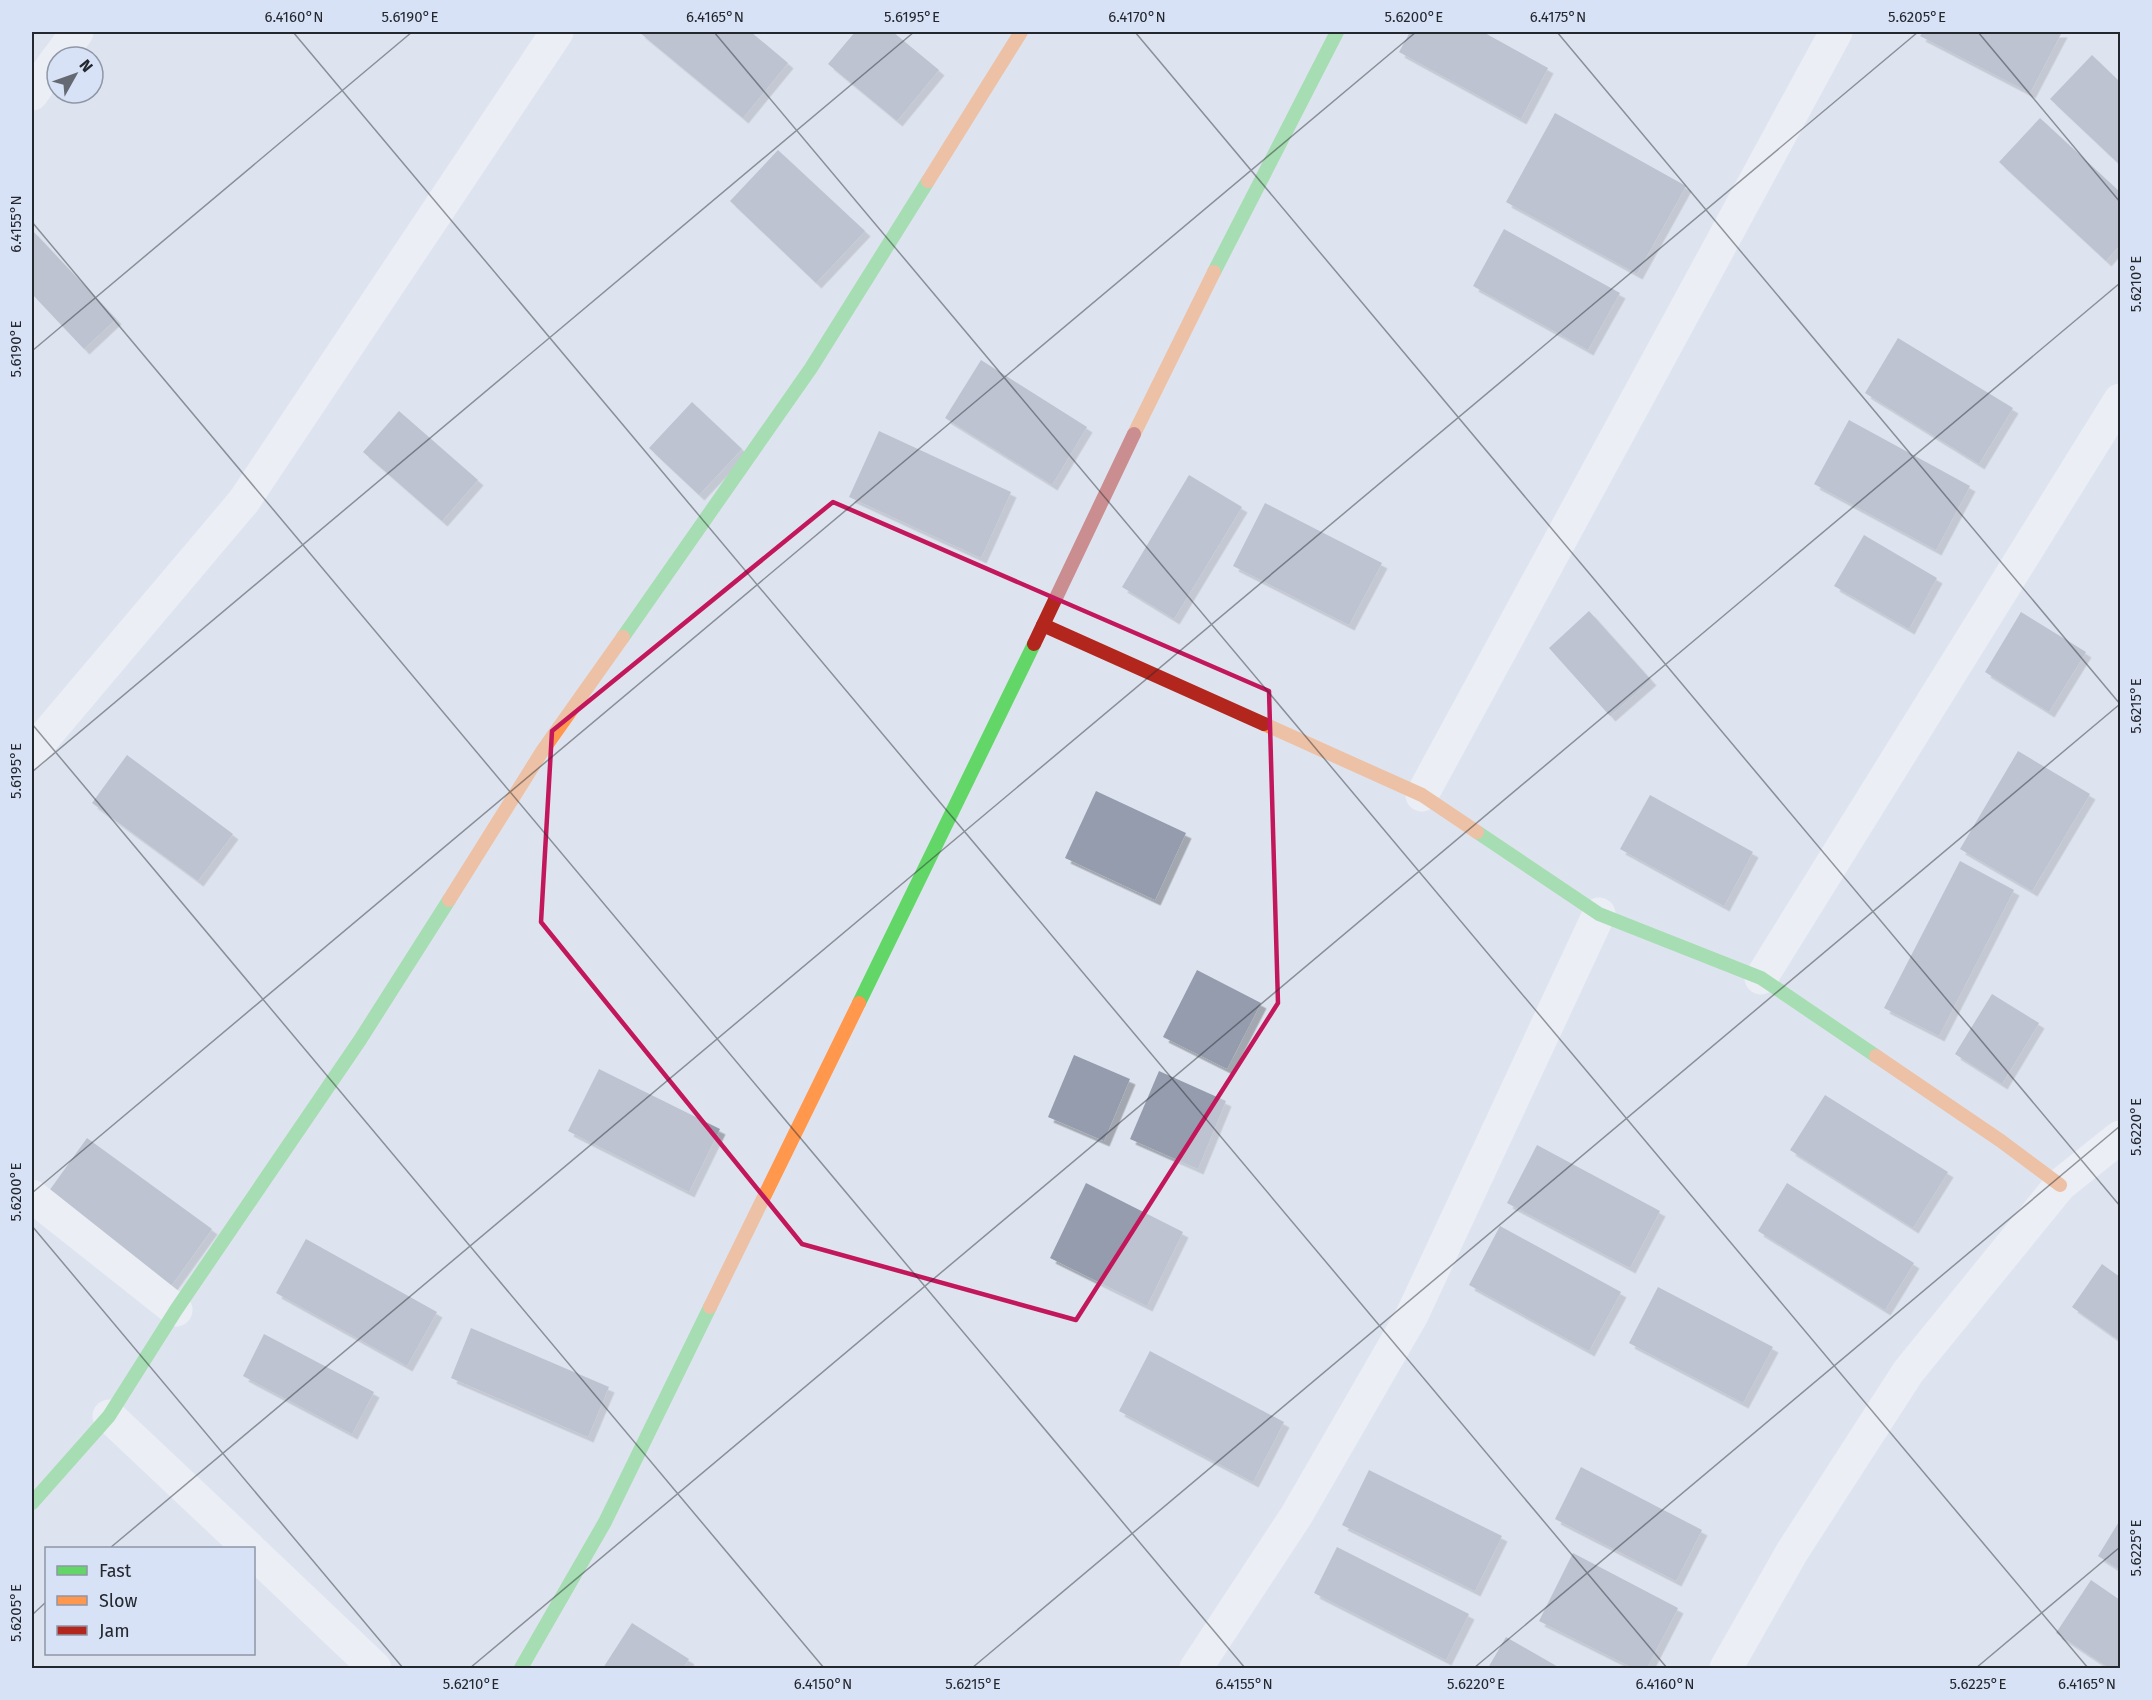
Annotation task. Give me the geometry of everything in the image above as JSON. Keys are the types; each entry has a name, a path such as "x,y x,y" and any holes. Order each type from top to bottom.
{"street":[{"path":"68,45 77,32"},
{"path":"32,752 244,501 557,32"},
{"path":"32,1503 109,1416 176,1310 360,1040 543,750 811,368 1021,32"},
{"path":"521,1668 605,1522 1043,625 1194,309 1337,32"},
{"path":"1422,795 1836,32"},
{"path":"32,94 45,76"},
{"path":"1761,978 2121,400"},
{"path":"1043,625 1422,795 1599,914 1761,978 2001,1141 2060,1185"},
{"path":"1196,1668 1296,1516 1412,1315 1599,914"},
{"path":"1726,1668 1792,1552 1908,1372 2060,1185 2121,1137"},
{"path":"32,1196 176,1310"},
{"path":"109,1416 248,1547"},
{"path":"255,1554 375,1668"}],"highlighted area":[{"path":"833,502 1269,691 1278,1003 1076,1320 802,1244 541,922 552,731"}],"building":[{"path":"639,32 751,32 788,63 743,118"},
{"path":"855,32 893,32 939,70 897,121 828,64"},
{"path":"1410,32 1483,32 1548,68 1521,119 1399,52"},
{"path":"1923,32 2062,32 2030,93 1920,36"},
{"path":"2092,55 2120,82 2120,165 2050,99"},
{"path":"1555,113 1686,186 1637,274 1506,202"},
{"path":"2040,118 2120,192 2120,245 2106,261 1999,162"},
{"path":"778,150 865,231 816,283 730,201"},
{"path":"1504,229 1620,293 1588,350 1473,286"},
{"path":"32,230 116,319 84,349 32,294"},
{"path":"1898,338 2013,408 1979,464 1865,393"},
{"path":"981,360 1087,427 1052,485 945,418"},
{"path":"692,402 742,449 699,495 649,448"},
{"path":"399,411 478,480 442,521 363,452"},
{"path":"1849,420 1970,486 1936,550 1814,484"},
{"path":"879,431 1011,492 981,558 849,497"},
{"path":"1189,475 1242,507 1174,619 1122,587"},
{"path":"1265,503 1382,563 1349,625 1233,566"},
{"path":"1864,535 1937,578 1909,629 1834,586"},
{"path":"1589,611 1651,680 1610,716 1549,648"},
{"path":"2021,612 2086,652 2049,712 1985,672"},
{"path":"2018,751 2090,794 2032,891 1960,849"},
{"path":"127,755 233,834 198,881 92,803"},
{"path":"1096,791 1186,833 1155,900 1065,858"},
{"path":"1650,795 1753,852 1724,906 1620,849"},
{"path":"1960,861 2014,890 1939,1036 1884,1008"},
{"path":"1197,970 1261,1003 1227,1069 1163,1037"},
{"path":"1992,994 2039,1023 2002,1084 1955,1054"},
{"path":"1074,1055 1130,1079 1104,1141 1048,1117"},
{"path":"599,1069 720,1129 689,1192 568,1131"},
{"path":"1159,1071 1226,1101 1198,1169 1130,1139"},
{"path":"1825,1095 1948,1172 1913,1228 1790,1150"},
{"path":"87,1138 212,1229 169,1289 44,1198"},
{"path":"1537,1145 1660,1211 1630,1268 1507,1203"},
{"path":"1086,1183 1183,1232 1147,1306 1050,1258"},
{"path":"1787,1183 1914,1263 1885,1310 1758,1231"},
{"path":"1500,1226 1621,1292 1589,1351 1469,1285"},
{"path":"306,1239 437,1312 407,1366 276,1293"},
{"path":"2102,1264 2120,1277 2120,1341 2072,1307"},
{"path":"1658,1287 1773,1347 1743,1403 1629,1343"},
{"path":"471,1328 609,1387 588,1437 451,1378"},
{"path":"264,1334 374,1392 352,1434 243,1376"},
{"path":"1150,1351 1284,1422 1253,1482 1119,1411"},
{"path":"1581,1467 1702,1530 1676,1581 1555,1519"},
{"path":"1369,1470 1502,1536 1475,1591 1342,1525"},
{"path":"2120,1520 2120,1570 2098,1556"},
{"path":"1337,1547 1469,1614 1446,1660 1314,1593"},
{"path":"1573,1553 1678,1608 1647,1668 1633,1668 1539,1621"},
{"path":"2091,1580 2120,1600 2120,1668 2109,1668 2056,1633"},
{"path":"632,1623 689,1659 683,1668 603,1668"},
{"path":"1506,1637 1560,1668 1488,1668"}],"traffic: fast":[{"path":"1214,272 1337,32"},
{"path":"623,637 811,368 928,181"},
{"path":"859,1003 1034,644"},
{"path":"1477,832 1599,914 1761,978 1876,1056"},
{"path":"32,1503 109,1416 176,1310 360,1040 449,900"},
{"path":"521,1668 605,1522 710,1307"}],"traffic: slow":[{"path":"928,181 1021,32"},
{"path":"1134,434 1214,272"},
{"path":"449,900 543,750 623,637"},
{"path":"1264,724 1422,795 1477,832"},
{"path":"710,1307 859,1003"},
{"path":"1876,1056 2001,1141 2060,1185"}],"traffic: jam":[{"path":"1034,644 1134,434"},
{"path":"1043,625 1264,724"}]}
